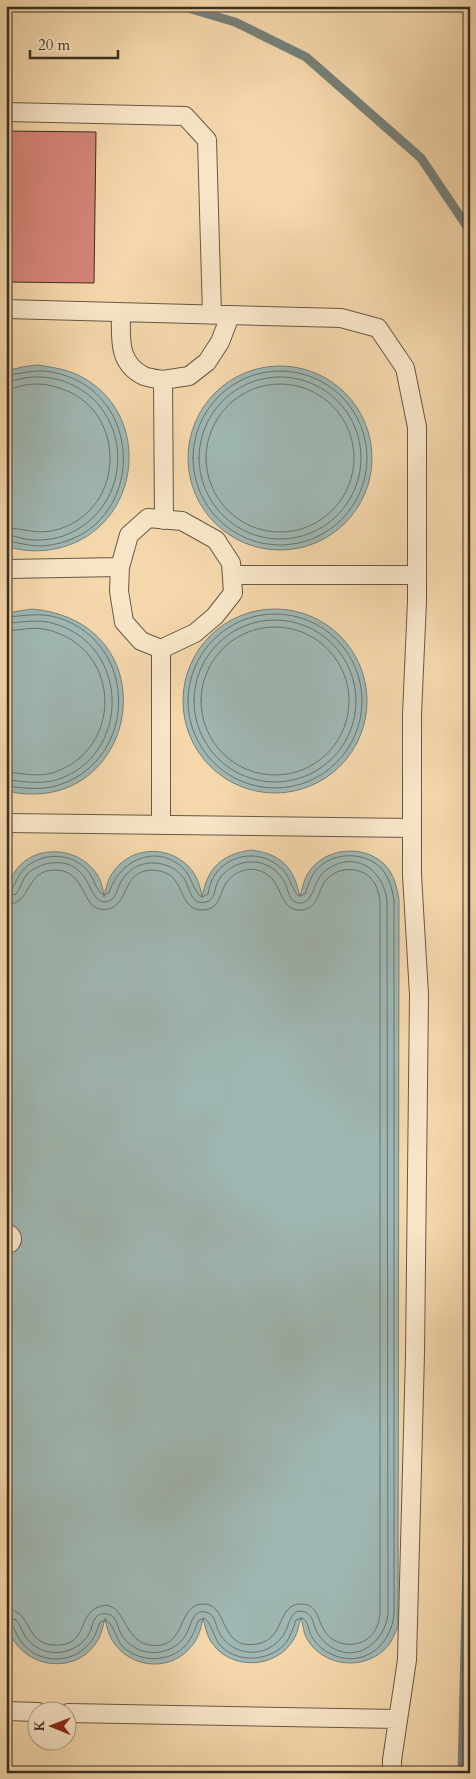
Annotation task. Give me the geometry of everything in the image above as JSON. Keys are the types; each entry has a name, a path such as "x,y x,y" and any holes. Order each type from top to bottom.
{"lane":[{"path":"6,112 185,116 207,140 221,315 220,342 207,362 189,376 163,380 144,376 128,365 121,344 121,313"},
{"path":"6,309 341,318 378,328 405,368 417,427 418,574 412,714 412,875 419,995 415,1354 407,1660 392,1760 392,1773"},
{"path":"163,380 164,520"},
{"path":"148,518 182,521 216,540 231,563 233,593 215,616 195,633 161,649 141,641 124,622 119,592 120,567 129,535 148,518"},
{"path":"6,569 120,567"},
{"path":"232,575 418,574"},
{"path":"161,649 161,825"},
{"path":"6,822 412,828"},
{"path":"6,1711 28,1712"},
{"path":"78,1712 398,1719"}],"water":[{"path":"37,365 58,368 78,375 103,392 119,415 128,441 128,468 122,494 108,518 87,536 59,548 32,551 6,546 6,371"},
{"path":"289,366 298,367 324,377 339,387 351,399 361,414 368,431 371,440 371,476 361,502 351,517 339,529 324,539 298,549 271,550 262,549 236,539 221,529 209,517 199,502 189,476 188,449 189,440 199,414 209,399 221,387 236,377 262,367"},
{"path":"32,609 77,622 107,647 121,680 122,716 110,750 86,777 51,792 6,791 6,613"},
{"path":"284,609 293,610 319,619 346,642 357,657 366,683 366,719 357,745 334,772 319,783 293,792 266,793 257,792 231,783 204,760 193,745 184,719 183,692 184,683 193,657 216,630 231,619 257,610"},
{"path":"251,850 271,855 285,864 294,878 300,897 307,875 322,859 343,851 365,853 375,857 384,864 393,876 399,900 398,1627 389,1645 375,1657 354,1663 343,1662 332,1660 314,1648 307,1639 301,1617 294,1639 286,1649 276,1657 252,1663 228,1657 218,1650 210,1640 203,1618 195,1642 180,1657 170,1662 148,1664 128,1656 119,1649 109,1635 105,1618 98,1640 80,1658 57,1664 45,1662 33,1658 14,1641 8,1625 7,1615 6,899 8,888 12,877 20,866 30,858 41,853 67,853 90,865 98,876 104,897 108,881 118,866 137,854 159,852 169,854 188,866 200,886 202,897 208,878 218,864 232,855"}],"building":[{"path":"6,131 96,132 94,283 6,282"}],"waterway":[{"path":"181,6 235,22 306,57 421,158 470,231"},
{"path":"462,1773 470,1436"}]}
